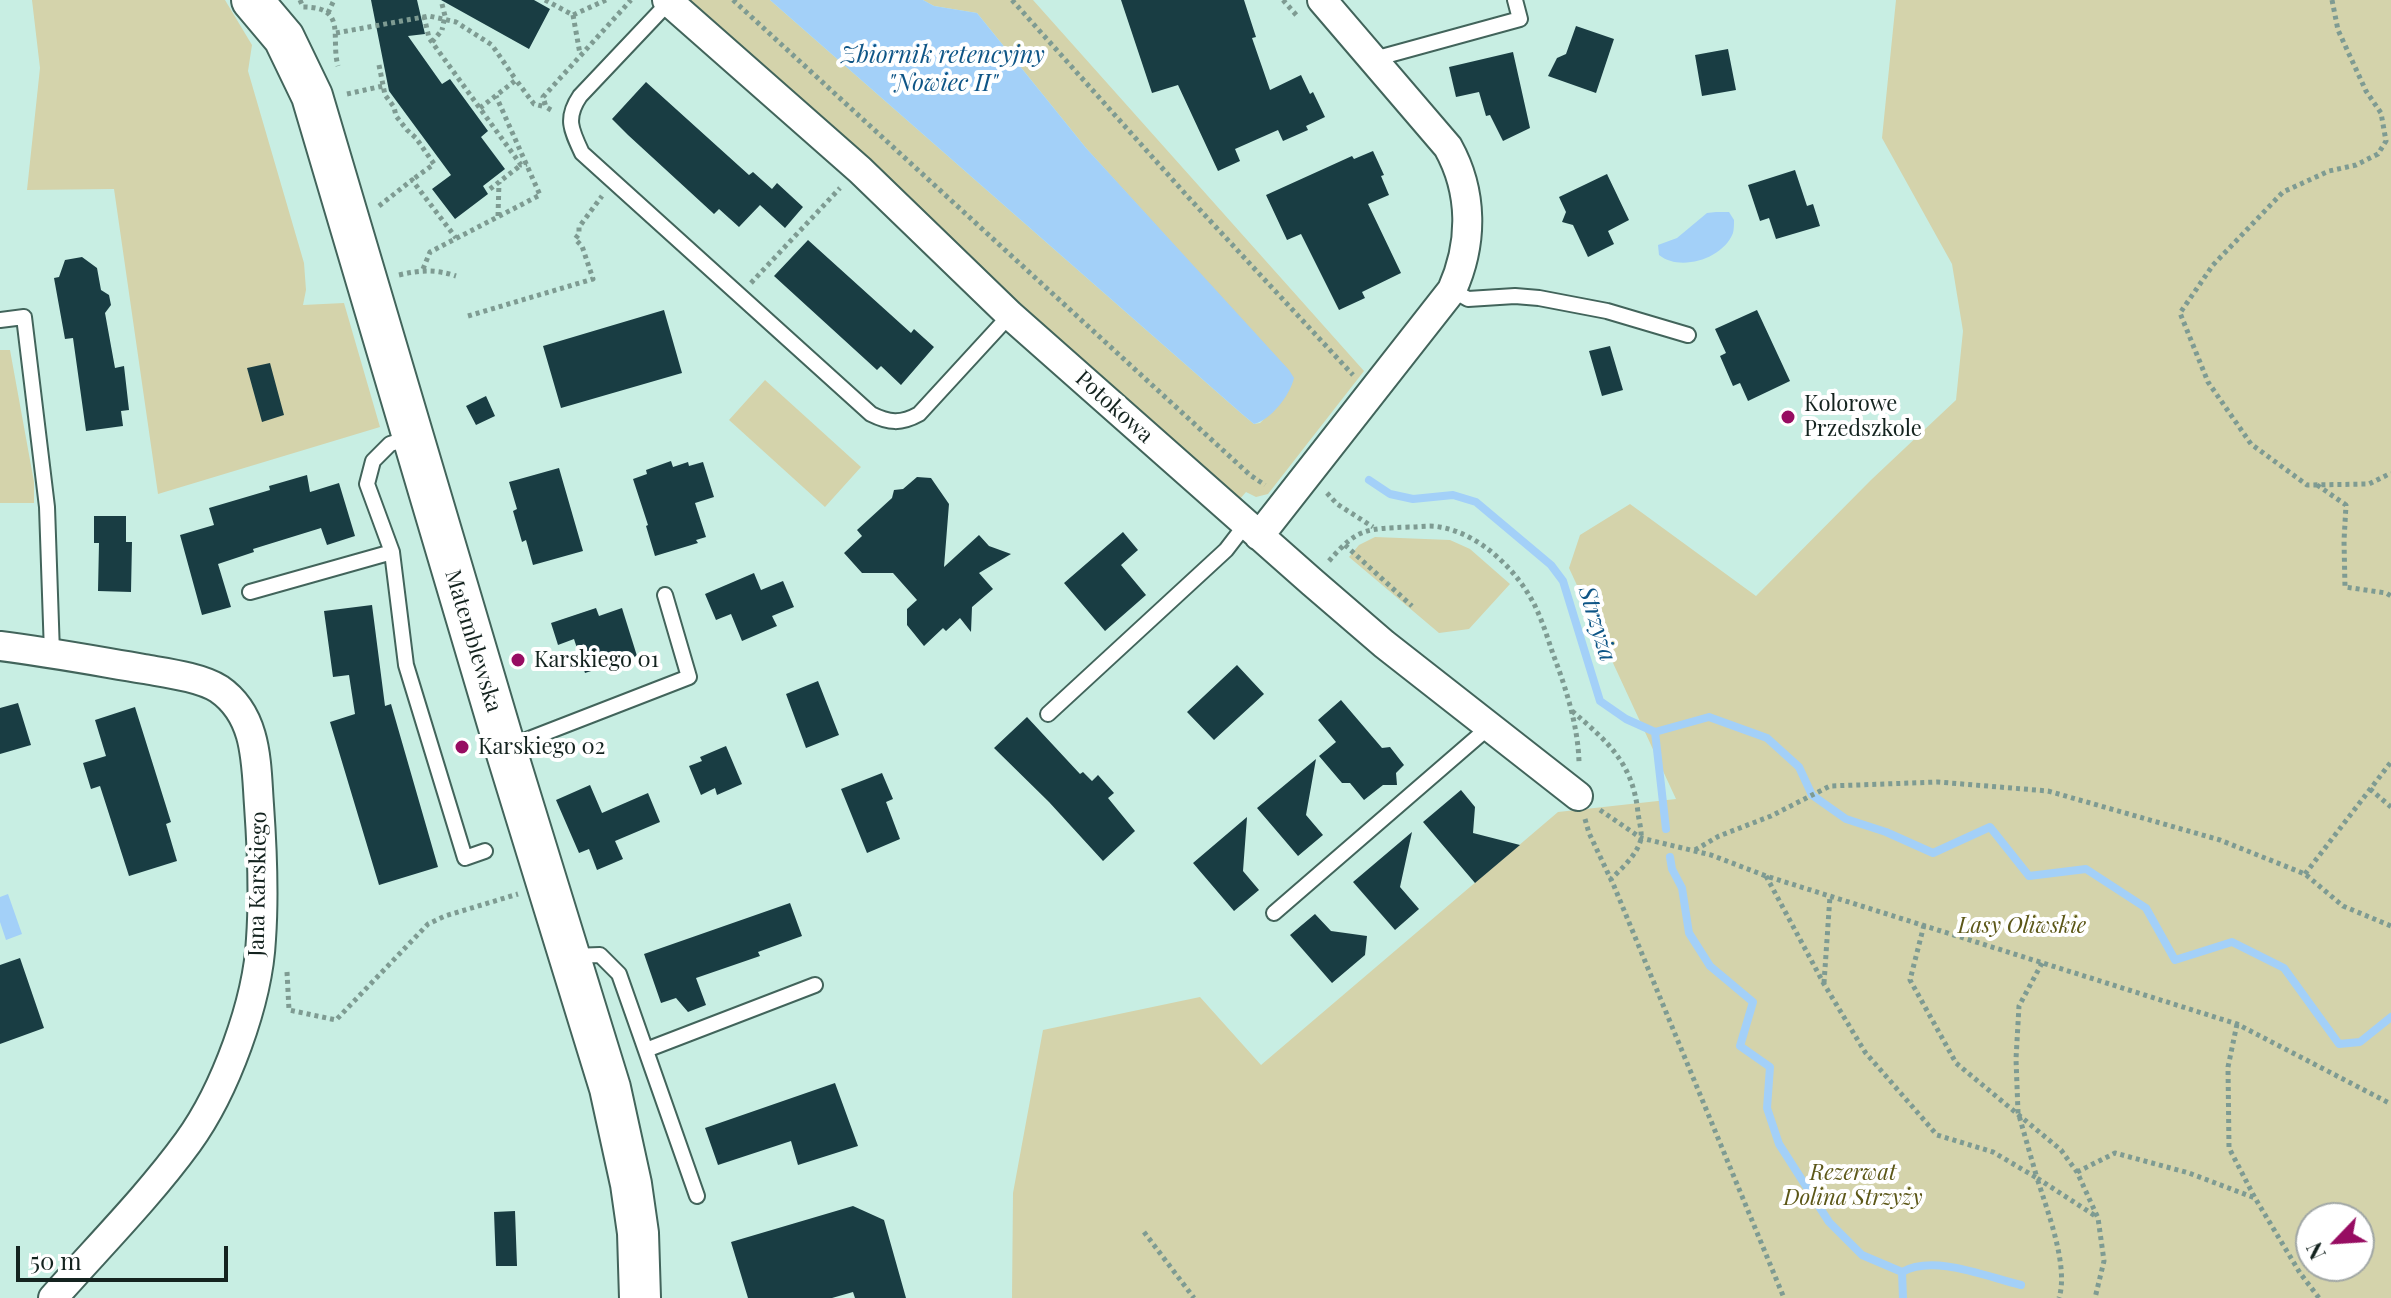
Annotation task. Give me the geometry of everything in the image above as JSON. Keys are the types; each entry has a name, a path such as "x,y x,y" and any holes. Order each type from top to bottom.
{"street":[{"name":"Matemblewska","path":"252,0 284,38"},
{"name":"Matemblewska","path":"276,0 284,38 312,96 610,1088 638,1233 640,1298"},
{"path":"1252,530 1370,394 1452,290 1460,272 1468,227 1468,210 1459,167 1448,147 1322,0"},
{"name":"Potokowa","path":"668,1 860,170 1010,315 1252,530 1384,644 1578,796"},
{"name":"Jana Karskiego","path":"0,646 185,677 218,688 236,705 249,728 255,749 260,821 261,940 245,1020 232,1058 216,1095 188,1141 58,1296"}],"lane":[{"path":"1374,59 1520,19 1515,0"},
{"path":"668,1 573,106 570,121 582,153 871,414 882,420 907,421 919,414 1010,315"},
{"path":"1452,290 1468,299 1515,296 1607,311 1688,335"},
{"path":"0,320 24,317 47,507 52,653"},
{"path":"413,437 390,444 373,461 367,484 392,552 406,665 465,858 485,851"},
{"path":"1048,714 1226,550 1252,530"},
{"path":"250,592 392,552"},
{"path":"506,748 689,677 665,595"},
{"path":"1274,913 1489,727"},
{"path":"569,956 600,955 619,974 697,1196"},
{"path":"646,1050 815,985"}],"path":[{"path":"328,13 334,0"},
{"path":"545,0 573,15"},
{"path":"573,15 606,0"},
{"path":"619,13 631,0"},
{"path":"733,0 1250,475 1276,493"},
{"path":"1012,0 1370,394"},
{"path":"1283,0 1304,24"},
{"path":"2332,0 2338,30 2350,60 2381,113 2386,141 2378,154 2356,165 2329,171 2283,192 2213,265 2180,313 2208,382 2251,444 2307,485 2369,484 2391,473"},
{"path":"432,42 442,30 445,16 442,4"},
{"path":"573,15 580,55"},
{"path":"424,16 429,38 524,165"},
{"path":"336,33 424,16 456,22 492,45 534,104 546,107"},
{"path":"373,211 434,164 396,116 394,107 385,95 379,65"},
{"path":"480,108 516,80"},
{"path":"351,93 383,86"},
{"path":"423,269 430,252 540,195 524,165 496,96"},
{"path":"490,189 524,165"},
{"path":"412,180 456,238"},
{"path":"498,216 499,182"},
{"path":"740,295 837,191"},
{"path":"468,316 593,279 582,246 575,239 593,207"},
{"path":"389,270 397,275 423,269 438,270 456,276"},
{"path":"1322,484 1337,504 1374,527"},
{"path":"2316,485 2346,505 2345,587 2391,596"},
{"path":"1312,582 1353,536 1374,527 1439,526 1463,534 1484,547 1509,569 1525,589 1536,609 1563,680 1578,742 1578,796 1589,833 1611,879 1784,1298"},
{"path":"1345,545 1412,606"},
{"path":"1569,709 1603,738 1627,768 1637,796 1641,838 1630,859 1611,879"},
{"path":"2305,874 2391,762"},
{"path":"1694,851 1719,836 1771,816 1830,786 1938,782 2048,791 2220,840 2305,874 2343,906 2391,926"},
{"path":"2370,789 2391,807"},
{"path":"1578,796 1641,838 1694,851 2237,1024 2391,1104"},
{"path":"1766,876 1865,1052 1937,1135 1993,1152 2098,1218"},
{"path":"286,960 289,1010 336,1020 428,924 527,891"},
{"path":"1824,984 1830,896"},
{"path":"1924,925 1910,980 1956,1063 2061,1150 2077,1172 2098,1218 2104,1261 2095,1298"},
{"path":"2042,963 2019,1006 2016,1059 2018,1112 2056,1241 2063,1287 2059,1298"},
{"path":"2237,1024 2228,1067 2229,1148 2255,1198 2300,1273 2319,1298"},
{"path":"2077,1172 2115,1153 2189,1173 2255,1198"},
{"path":"1144,1232 1194,1298"}],"green space":[{"path":"32,0 225,0 252,45 248,71 304,263 306,290 303,305 344,303 380,427 158,494 114,189 27,190 40,68"},
{"path":"690,0 770,0 1242,414 1254,424 1260,423 1267,416 1168,239 1086,148 977,13 934,6 923,0 1033,0 1364,371 1268,494 1256,497 1246,492 1240,499 1064,345"},
{"name":"Lasy Oliwskie","path":"1896,0 2391,0 2391,1298 1012,1298 1013,1193 1043,1030 1200,997 1261,1065 1558,812 1676,799 1569,568 1580,535 1630,504 1756,596 1956,400 1963,331 1952,264 1882,138"},
{"path":"0,350 10,350 34,482 34,503 0,503"},
{"path":"765,380 861,467 825,507 729,420"},
{"path":"1375,537 1450,540 1470,549 1510,584 1469,629 1439,633 1349,557 1359,545"}],"water":[{"name":"Zbiornik retencyjny \"Nowiec II\"","path":"770,0 923,0 934,6 977,13 1086,148 1289,370 1294,378 1279,406 1267,418 1254,424"},
{"path":"1729,212 1734,220 1733,233 1728,242 1711,256 1678,262 1659,255 1658,245 1677,238 1707,213"},
{"path":"8,894 22,934 6,940 0,922 0,897"}],"building":[{"path":"371,0 417,0 425,34 408,36 442,84 450,79 488,131 481,137 505,169 483,186 488,194 455,219 432,189 451,175 389,91"},
{"path":"441,0 534,0 550,9 529,49"},
{"path":"1121,0 1244,0 1256,37 1252,38 1270,90 1301,75 1325,117 1306,126 1308,130 1283,141 1278,130 1235,149 1240,161 1218,171 1178,85 1152,93"},
{"path":"1576,26 1614,39 1596,93 1548,76 1557,58 1566,54"},
{"path":"1728,49 1736,90 1702,96 1695,55"},
{"path":"1513,52 1530,128 1503,141 1490,115 1486,116 1479,92 1456,97 1449,67"},
{"path":"646,82 749,175 753,172 772,189 777,183 803,207 785,228 760,205 739,227 719,209 714,214 612,119"},
{"path":"1373,151 1389,195 1368,204 1401,273 1362,292 1365,298 1339,310 1301,234 1287,240 1266,195 1352,156 1354,159"},
{"path":"1795,170 1807,206 1813,204 1820,226 1776,239 1769,218 1760,221 1748,185"},
{"path":"1607,174 1629,220 1608,231 1614,244 1588,257 1573,225 1562,222 1566,212 1559,197"},
{"path":"808,240 911,333 914,329 934,347 901,385 881,366 877,370 774,276"},
{"path":"82,257 97,268 101,290 109,295 111,305 105,313 115,368 124,366 129,410 121,411 123,426 86,431 73,338 65,339 54,278 59,277 65,260"},
{"path":"664,310 682,373 561,408 543,346"},
{"path":"1757,310 1790,381 1748,401 1740,383 1733,386 1720,356 1726,353 1715,329"},
{"path":"1610,346 1623,390 1602,396 1589,351"},
{"path":"270,363 284,415 262,422 247,368"},
{"path":"486,396 495,416 476,425 466,406"},
{"path":"671,461 673,467 688,462 689,466 703,462 714,497 695,503 706,537 696,540 698,543 655,556 633,479 647,474 646,470"},
{"path":"559,468 583,551 533,565 513,511 517,509 509,482"},
{"path":"307,475 310,492 339,483 355,536 327,545 321,528 253,549 254,552 218,564 231,607 202,615 180,535 214,525 209,508 270,490 269,486"},
{"path":"917,477 931,478 949,504 944,567 979,535 989,546 1011,554 979,573 993,589 972,607 971,632 960,618 946,631 943,628 924,646 907,625 907,609 917,600 893,573 862,573 844,553 862,536 857,530 892,498 894,490 903,489"},
{"path":"94,516 126,516 126,542 132,542 131,592 98,591 99,543 94,543"},
{"path":"1123,532 1138,550 1121,565 1146,595 1105,631 1064,583"},
{"path":"754,573 761,590 783,581 794,607 772,616 777,626 742,641 731,614 716,620 705,594"},
{"path":"372,605 385,706 391,704 438,867 379,885 330,722 355,714 349,675 333,677 324,611"},
{"path":"596,608 599,616 622,608 637,656 585,673 574,639 558,645 551,623"},
{"path":"1237,665 1264,694 1214,740 1187,712"},
{"path":"818,681 839,735 806,748 786,694"},
{"path":"1341,700 1382,748 1390,747 1404,765 1396,773 1397,785 1383,785 1364,800 1350,783 1342,783 1319,756 1336,742 1318,720"},
{"path":"18,703 31,745 0,754 0,708"},
{"path":"135,707 171,822 166,824 177,861 129,876 100,786 91,789 83,763 106,756 95,720"},
{"path":"1027,717 1080,774 1083,772 1092,781 1098,775 1114,793 1108,798 1135,831 1103,861 994,748"},
{"path":"726,746 742,784 717,795 715,788 701,795 689,766 702,761 700,757"},
{"path":"1316,759 1306,815 1323,835 1298,856 1257,808"},
{"path":"882,773 893,799 886,802 900,839 867,853 841,789"},
{"path":"590,785 602,813 648,793 660,822 615,841 623,859 597,870 589,849 579,853 556,800"},
{"path":"1461,790 1475,807 1473,833 1520,845 1475,883 1423,822"},
{"path":"1247,817 1243,871 1259,890 1234,911 1193,863"},
{"path":"1412,832 1400,887 1419,909 1395,930 1353,882"},
{"path":"790,903 802,936 758,952 760,956 696,978 706,1005 688,1012 676,998 661,1003 644,954"},
{"path":"1315,914 1331,931 1367,936 1365,955 1332,983 1290,935"},
{"path":"20,958 44,1028 0,1044 0,965"},
{"path":"835,1083 858,1146 798,1165 791,1141 718,1165 705,1128"},
{"path":"853,1206 884,1220 906,1298 855,1298 853,1292 832,1298 748,1298 731,1242"},
{"path":"515,1211 517,1266 496,1266 494,1212"}],"waterway":[{"name":"Strzyża","path":"1369,480 1390,494 1413,499 1453,495 1476,502 1551,565 1563,581 1600,701 1626,719 1655,732 1666,829"},
{"path":"1655,732 1709,717 1767,738 1799,767 1812,795 1846,819 1886,832 1933,853 1990,827 2029,876 2086,869 2146,908 2175,960 2232,942 2284,968 2339,1044 2360,1042 2391,1017"},
{"name":"Strzyża","path":"1670,857 1672,869 1682,888 1689,933 1710,966 1753,1002 1740,1046 1770,1067 1767,1108 1779,1144 1829,1222 1862,1255 1902,1272 1903,1298"},
{"path":"1902,1272 1929,1265 1945,1266 2021,1285"}],"place":[{"name":"Kolorowe Przedszkole","path":"1788,417"},
{"name":"Karskiego 01","path":"518,660"},
{"name":"Karskiego 02","path":"462,747"}],"park label":[{"name":"Rezerwat Dolina Strzyży","path":"1853,1186"}]}
